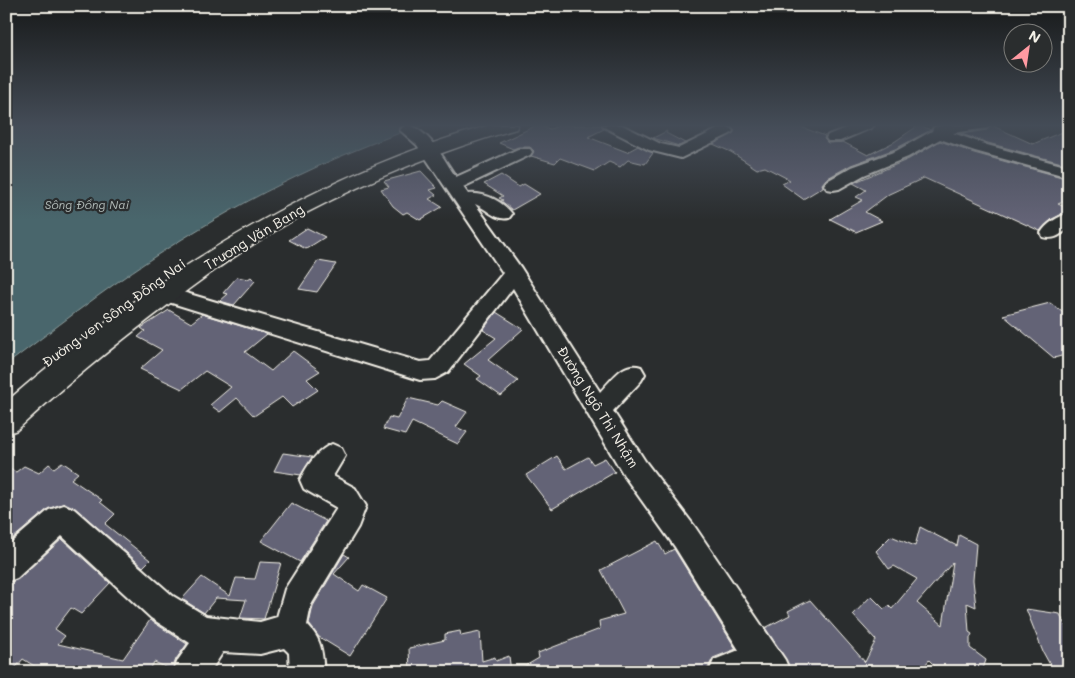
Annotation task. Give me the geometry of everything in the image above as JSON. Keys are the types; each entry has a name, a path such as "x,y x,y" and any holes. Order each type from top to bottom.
{"main road":[{"name":"Đường ven Sông Đồng Nai","path":"6,395 82,333 213,242 349,170 381,157"},
{"name":"Trương Văn Bang","path":"6,421 50,380 98,342 233,246 356,180 393,157"}],"street":[{"name":"Đường Ngô Thì Nhậm","path":"432,157 514,273 635,469 685,537 768,665"},
{"path":"459,193 517,157"},
{"path":"833,186 858,171 895,157"},
{"path":"1013,157 1069,172"},
{"path":"459,193 479,198 503,214"},
{"path":"1050,233 1069,219"},
{"path":"169,295 420,371 434,370 440,366 514,273"},
{"path":"599,409 633,374"},
{"path":"290,630 296,600 348,517 352,506 351,502 338,492 314,480 332,456"},
{"path":"6,567 58,520 64,519 162,607 199,631 260,638 290,630"},
{"path":"290,630 305,646 307,672"},
{"path":"190,672 215,634"},
{"path":"726,672 768,665"}],"water":[{"name":"Sông Đồng Nai","path":"6,157 341,157 282,183 215,219 132,272 6,365"}],"building":[{"path":"533,157 650,157 645,164 628,160 620,167 609,162 595,171 560,158 555,163"},
{"path":"738,157 874,157 851,165 826,179 822,184 823,187 803,199 782,184 790,180 765,167 757,169"},
{"path":"913,157 987,157 1069,179 1069,199 1058,204 1069,209 1069,211 1052,219 1040,231 924,178 889,194 865,212 882,221 856,232 830,219 863,200 856,197 866,190 853,183"},
{"path":"1038,157 1069,157 1069,165"},
{"path":"421,171 437,188 430,190 436,195 429,199 442,207 420,220 407,212 403,214 393,206 381,189 389,187 384,181"},
{"path":"501,175 519,187 524,184 540,194 512,210 499,198 503,196 484,184"},
{"path":"307,228 325,237 306,249 289,240"},
{"path":"318,261 336,264 317,292 299,289"},
{"path":"237,277 248,279 251,277 255,281 234,305 220,301 228,294 223,293"},
{"path":"1050,303 1069,317 1069,354 1054,358 1003,315"},
{"path":"169,310 191,323 202,314 267,334 245,352 271,371 293,351 320,371 307,379 318,390 292,407 282,397 254,416 237,398 220,412 210,405 231,387 205,371 182,389 140,369 162,350 138,337 145,331 141,328"},
{"path":"496,312 523,329 488,360 518,381 501,396 477,379 481,376 464,364 496,338 483,330"},
{"path":"408,398 438,405 442,401 467,412 456,427 467,432 458,444 412,422 405,435 383,429 389,417 397,419"},
{"path":"283,453 312,457 301,475 274,471"},
{"path":"557,456 566,469 588,457 593,464 605,458 615,472 552,509 526,475"},
{"path":"62,462 78,473 71,479 102,500 100,502 115,514 105,524 150,560 143,567 75,508 65,503 48,509 6,544 6,467 16,472 24,466 39,473 49,464 54,468"},
{"path":"291,503 326,521 300,562 261,541"},
{"path":"920,527 957,546 959,535 976,544 973,580 976,607 967,603 969,632 972,634 970,648 986,660 982,672 941,672 929,660 920,672 793,672 765,628 790,615 788,611 810,600 865,662 876,640 853,615 871,596 884,609 889,606 892,609 917,579 894,566 889,569 876,551 891,536 915,546","holes":["953,562 943,625 917,603"]},
{"path":"62,539 110,583 81,614 71,608 55,629 65,636 58,644 123,659 150,620 187,644 176,659 172,670 154,662 149,672 44,672 23,659 12,672 6,672 6,584 18,579"},
{"path":"657,541 665,554 674,549 736,649 713,658 706,672 515,672 539,658 538,653 600,629 599,621 624,614 601,570"},
{"path":"344,554 349,557 334,574 359,591 363,585 387,598 350,656 319,637 309,624 313,606"},
{"path":"260,562 281,563 264,619 240,618 246,600 216,598 204,613 182,599 202,577 230,596 236,578 255,579"},
{"path":"1026,609 1060,614 1069,635 1069,672 1054,672 1043,652"},
{"path":"460,631 461,636 480,632 482,661 495,657 496,661 509,656 511,672 410,672 409,648 445,640 445,634"}]}
